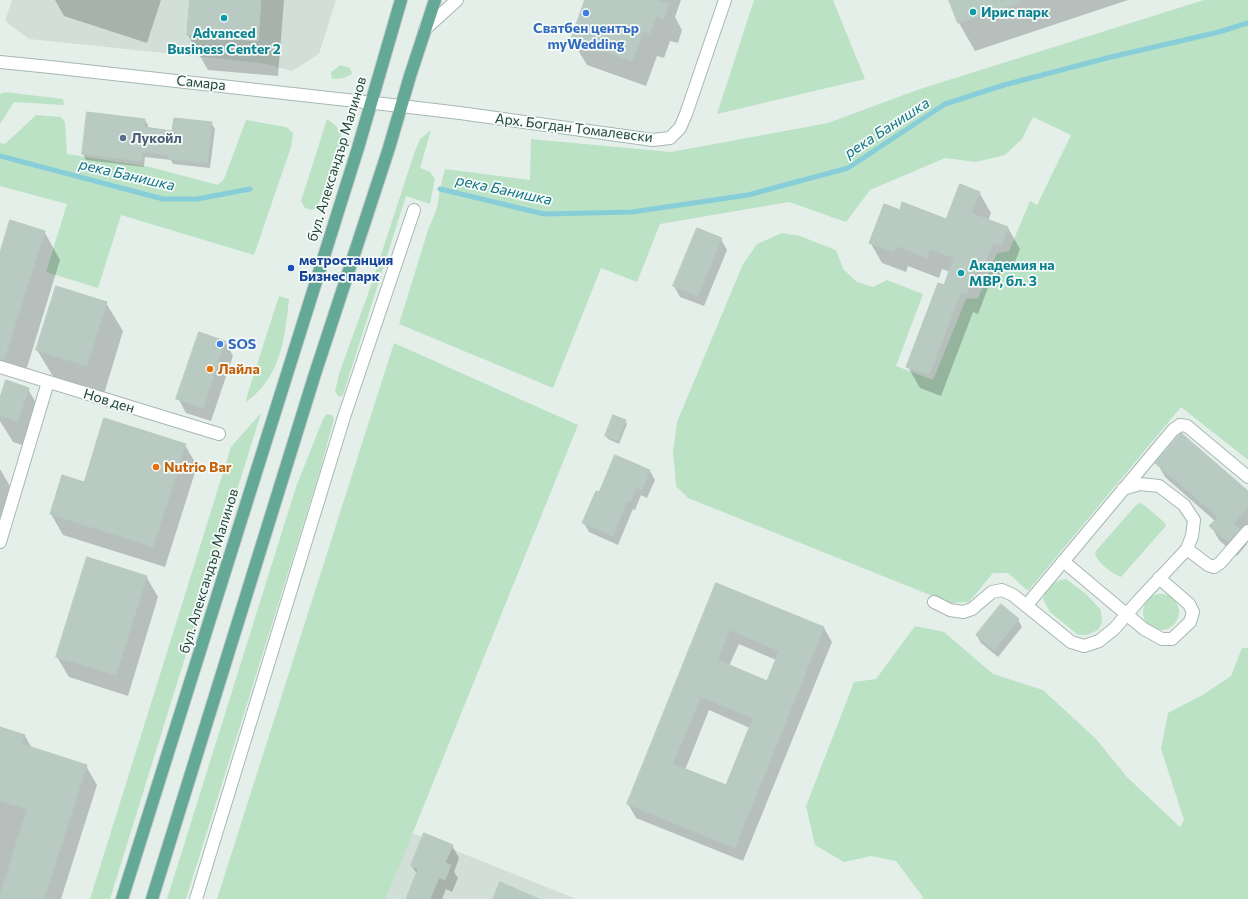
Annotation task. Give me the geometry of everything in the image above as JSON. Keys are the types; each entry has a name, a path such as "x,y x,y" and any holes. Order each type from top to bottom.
{"main road":[{"name":"бул. Александър Малинов","path":"122,899 358,148 401,0"},
{"path":"152,899 314,377 389,148 435,0"}],"street":[{"path":"425,29 457,0"},
{"name":"Арх. Богдан Томалевски","path":"401,106 460,112 652,140 670,138 680,128 686,114 725,0"},
{"name":"Самара","path":"0,62 401,106"},
{"path":"196,899 344,416 414,210"},
{"name":"Нов ден","path":"0,367 219,434"},
{"path":"0,542 48,382"},
{"path":"1026,606 1172,430 1180,425 1188,426 1248,477"},
{"path":"934,602 950,610 963,612 972,609 992,592 1002,590 1013,595 1071,642 1084,646 1099,641 1114,629 1187,549 1192,536 1194,520 1184,505 1159,486 1140,484 1123,489"},
{"path":"1187,549 1208,565 1214,567 1220,563 1248,531"},
{"path":"1063,561 1144,629 1162,640 1172,639 1190,622 1193,612 1189,604 1159,578"}],"shaded area":[{"path":"12,0 336,0 319,54 292,71 261,63 29,39 5,21"},
{"path":"412,833 576,899 386,899"}],"green space":[{"path":"754,0 833,0 865,79 717,114"},
{"path":"1204,0 1248,0 1248,460 1181,407 1028,591 1008,573 993,573 969,602 950,603 688,498 676,486 673,451 677,422 743,264 757,244 782,233 800,236 836,250 843,269 857,282 873,287 887,280 923,294 896,366 933,380 966,299 978,298 997,253 1009,251 1030,201 1037,205 1071,135 1033,117 1022,139 1005,155 976,162 945,158 870,190 846,222 789,202 660,224 637,282 601,268 553,388 399,324 428,230 437,208 445,169 530,180 531,139 671,152 828,123 920,89"},
{"path":"341,65 350,68 352,74 344,78 332,79 331,72"},
{"path":"5,92 63,99 64,105 14,102 0,124 0,94"},
{"path":"36,115 61,117 65,122 67,154 150,167 218,185 224,179 246,120 286,127 293,133 291,147 254,255 121,215 98,288 46,272 67,204 0,186 0,143 5,144"},
{"path":"327,119 339,130 342,139 342,149 340,160 331,181 315,209 311,210 305,208 301,201"},
{"path":"431,130 420,168 430,172 435,179 430,204 406,196 343,395 339,397 335,392 339,374 369,291 414,154 420,139"},
{"path":"279,296 289,299 286,328 279,356 267,381 258,392 246,402 247,396"},
{"path":"394,343 578,425 386,899 217,899"},
{"path":"261,413 110,899 90,899 231,447"},
{"path":"327,414 332,415 334,419 318,477 186,899 167,899 296,487 323,419"},
{"path":"1140,503 1164,522 1166,526 1121,577 1103,565 1095,555 1096,551 1136,505"},
{"path":"1066,579 1086,594 1101,610 1102,623 1098,630 1087,635 1078,635 1050,612 1043,599 1045,594 1051,585 1057,581"},
{"path":"1164,594 1174,599 1178,605 1178,619 1174,625 1168,629 1158,630 1148,625 1144,619 1143,609 1148,599 1154,595"},
{"path":"915,626 944,632 993,674 1043,690 1096,739 1127,777 1180,827 1184,820 1161,749 1168,713 1204,694 1231,676 1242,648 1248,648 1248,899 922,899 923,897 896,861 871,856 844,862 815,845 806,806 854,682 876,679"}],"building":[{"name":"Advanced Business Center 2","path":"190,0 261,0 258,41 187,35"},
{"path":"585,0 657,0 669,4 664,19 656,16 650,34 643,32 632,61 571,40"},
{"name":"Ирис парк","path":"949,0 1019,0 1020,2 958,23"},
{"path":"87,112 145,119 144,127 172,131 174,118 212,122 207,163 169,159 169,155 142,152 141,161 82,154"},
{"name":"Академия на МВР, бл. 3","path":"960,184 980,192 971,213 1008,227 1001,246 993,243 985,262 979,260 966,294 961,292 929,375 906,367 938,283 944,285 954,258 930,249 927,258 897,246 894,252 869,243 884,204 900,210 902,202 946,219"},
{"path":"10,220 45,231 4,360 0,360 0,253"},
{"path":"697,228 722,238 698,296 673,286"},
{"path":"56,286 107,302 87,366 36,350"},
{"path":"199,332 225,341 203,408 176,399"},
{"path":"6,380 29,388 18,421 0,416 0,398"},
{"path":"613,415 626,420 618,441 605,436"},
{"path":"104,418 186,444 153,547 50,514 62,475 84,482"},
{"path":"1181,433 1248,491 1248,507 1233,524 1240,529 1228,542 1209,526 1218,517 1155,463"},
{"path":"615,455 650,470 642,490 636,487 630,502 627,501 613,536 582,523 596,491 599,492"},
{"path":"87,557 147,576 116,675 56,657"},
{"path":"716,583 824,627 735,848 627,804","holes":["730,630 779,651 767,681 718,660","701,697 753,718 726,785 673,764"]},
{"path":"1001,604 1019,619 994,650 976,635"},
{"path":"0,727 25,735 22,744 87,765 44,899 0,899 27,809 0,801"},
{"path":"424,833 453,845 445,863 451,865 445,880 439,878 430,899 406,899 418,869 411,866"},
{"path":"500,882 539,899 493,899"}],"waterway":[{"name":"река Банишка","path":"440,189 544,214 632,212 748,195 848,168 945,104 1004,85 1107,58 1219,32 1248,23"},
{"name":"река Банишка","path":"0,156 163,199 197,199 250,189"}],"place":[{"name":"Ирис парк","path":"973,12"},
{"name":"Сватбен център myWedding","path":"586,13"},
{"name":"Advanced Business Center 2","path":"224,18"},
{"name":"Лукойл","path":"123,138"},
{"name":"метростанция Бизнес парк","path":"291,268"},
{"name":"Академия на МВР, бл. 3","path":"961,273"},
{"name":"SOS","path":"220,344"},
{"name":"Лайла","path":"210,369"},
{"name":"Nutrio Bar","path":"156,467"}]}
